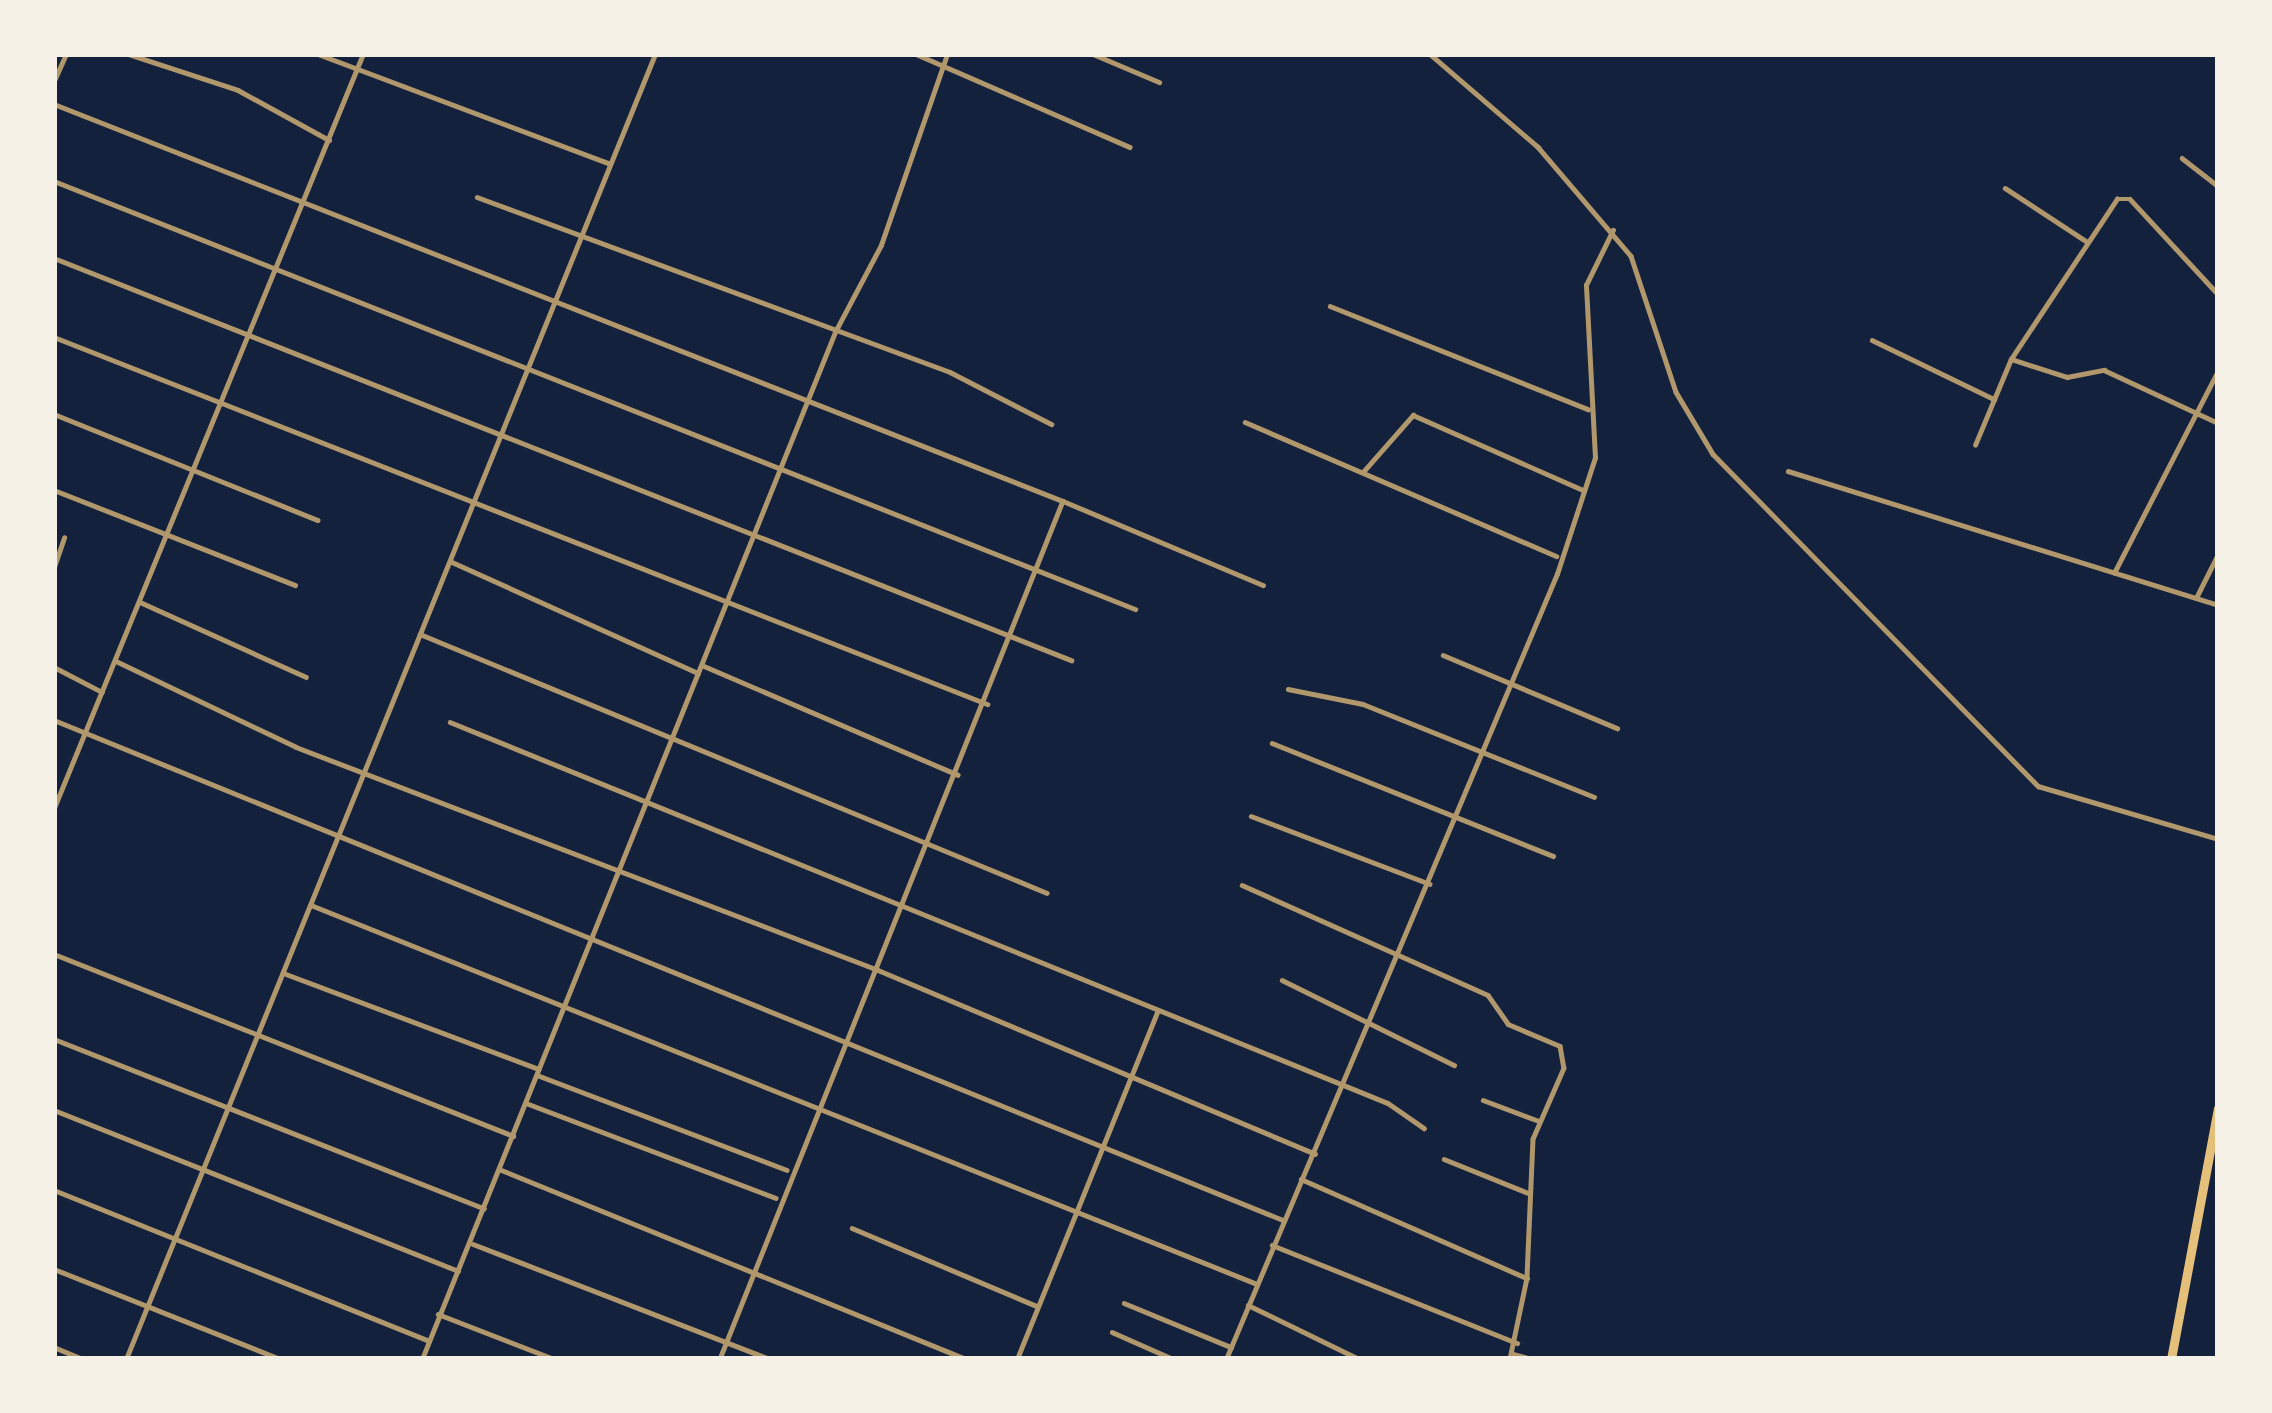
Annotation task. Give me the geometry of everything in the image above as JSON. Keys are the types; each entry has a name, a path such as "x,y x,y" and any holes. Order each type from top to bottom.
{"highway":[{"path":"2171,1359 2218,1108"}],"street":[{"path":"54,81 66,54"},
{"path":"128,54 238,90 329,140"},
{"path":"318,54 612,165"},
{"path":"55,804 363,54"},
{"path":"126,1359 655,54"},
{"path":"916,54 1130,147"},
{"path":"422,1359 835,332 881,245 947,54"},
{"path":"1093,54 1159,82"},
{"path":"1430,54 1538,147 1613,230 1713,454 2038,786 2218,839"},
{"path":"2155,54 2184,54"},
{"path":"54,104 302,207 1063,500 1263,585"},
{"path":"2182,158 2218,185"},
{"path":"54,181 1135,609"},
{"path":"2005,188 2086,241"},
{"path":"1976,446 2012,359 2086,241 2123,196 2218,294"},
{"path":"477,197 583,232 835,332 950,372 1051,424"},
{"path":"1226,1359 1300,1178 1346,1090 1515,683 1556,556 1595,458 1588,410 1586,285 1613,230"},
{"path":"54,258 247,340 501,433 1071,660"},
{"path":"1330,305 1588,410"},
{"path":"54,338 475,496 987,704"},
{"path":"1872,340 1994,399"},
{"path":"2012,359 2067,377 2104,370 2218,423"},
{"path":"2114,572 2218,371"},
{"path":"54,414 319,520"},
{"path":"1362,473 1413,415 1582,490"},
{"path":"1245,422 1556,556"},
{"path":"1789,472 2218,605"},
{"path":"54,490 295,586"},
{"path":"720,1359 787,1169 821,1108 849,1041 987,704 1063,500"},
{"path":"54,567 64,538"},
{"path":"2196,598 2218,554"},
{"path":"449,561 958,775"},
{"path":"140,602 306,677"},
{"path":"420,634 932,838 1047,892"},
{"path":"1443,655 1617,728"},
{"path":"116,661 365,770 878,970 1315,1154"},
{"path":"54,668 103,692"},
{"path":"1288,689 1485,750 1594,797"},
{"path":"54,720 1283,1220"},
{"path":"450,722 1346,1090 1424,1128"},
{"path":"1273,743 1553,856"},
{"path":"1251,815 1430,884"},
{"path":"1242,885 1402,954 1560,1046 1564,1068 1539,1121 1528,1193 1527,1278 1512,1356 1532,1359"},
{"path":"311,905 566,1002 1257,1284"},
{"path":"54,954 512,1136"},
{"path":"284,974 787,1169"},
{"path":"1282,980 1454,1065"},
{"path":"1016,1359 1157,1012"},
{"path":"54,1039 484,1208"},
{"path":"1483,1100 1539,1121"},
{"path":"526,1103 776,1198"},
{"path":"54,1110 458,1271"},
{"path":"1444,1159 1528,1193"},
{"path":"499,1169 966,1359"},
{"path":"1300,1178 1527,1278"},
{"path":"54,1190 429,1341"},
{"path":"852,1228 1037,1306"},
{"path":"471,1243 770,1359"},
{"path":"1272,1245 1516,1343"},
{"path":"54,1270 280,1359"},
{"path":"1124,1303 1231,1347"},
{"path":"1248,1305 1359,1359"},
{"path":"439,1314 554,1359"},
{"path":"1112,1333 1173,1359"},
{"path":"54,1347 82,1359"}]}
